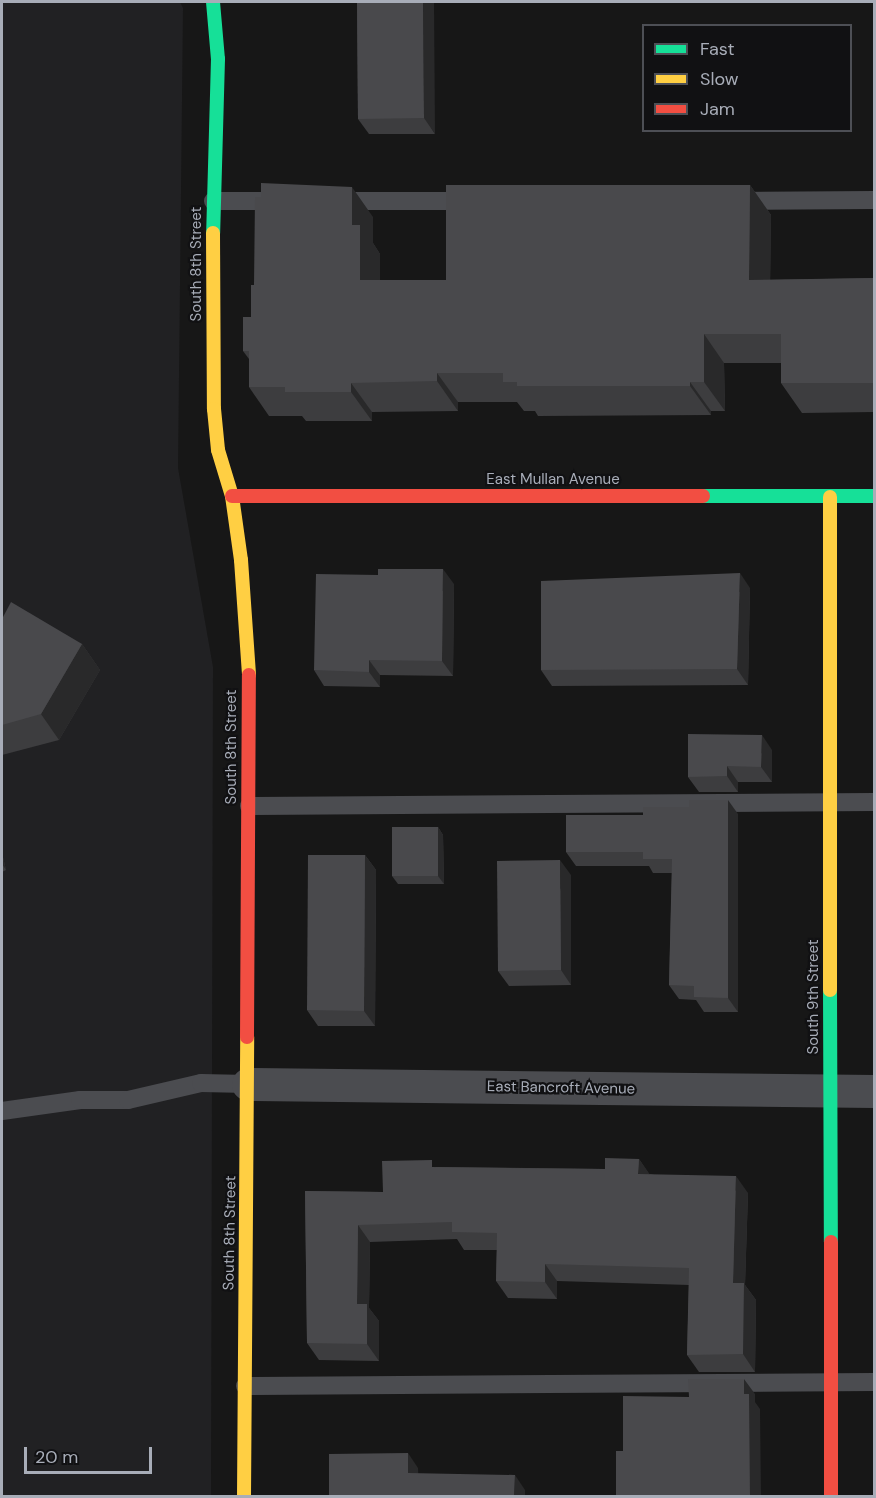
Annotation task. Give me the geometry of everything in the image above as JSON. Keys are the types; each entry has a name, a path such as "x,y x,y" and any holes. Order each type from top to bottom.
{"street":[{"name":"South 8th Street","path":"213,2 218,59 213,201 214,409 218,450 232,496 241,560 249,673 244,1497"},
{"name":"East Mullan Avenue","path":"232,496 874,496"},
{"name":"South 9th Street","path":"830,496 831,1497"},
{"name":"East Bancroft Avenue","path":"248,1084 874,1091"}],"lane":[{"path":"721,201 874,200"},
{"path":"213,201 296,201"},
{"path":"319,201 485,201"},
{"path":"249,806 874,802"},
{"path":"2,1111 80,1100 128,1100 201,1083 248,1084"},
{"path":"245,1386 874,1382"}],"shaded area":[{"path":"2,2 180,2 183,8 178,468 213,667 211,1496 2,1496"}],"building":[{"path":"357,2 423,2 424,118 358,119"},
{"path":"261,183 352,187 352,225 360,225 360,280 446,280 446,185 750,185 749,280 874,278 874,383 781,383 781,334 704,334 704,382 690,382 690,386 517,386 517,382 503,382 503,373 437,373 437,381 351,383 351,392 285,392 285,387 249,387 249,351 243,351 243,317 251,317 251,285 254,285 255,197 261,197"},
{"path":"378,569 443,569 442,661 369,660 369,672 314,670 316,574 378,575"},
{"path":"740,573 737,669 541,670 541,581"},
{"path":"11,602 82,644 41,714 2,725 2,619"},
{"path":"688,734 762,735 761,767 727,766 727,776 688,777"},
{"path":"689,800 728,800 728,998 694,997 694,986 669,985 672,859 643,859 643,852 566,852 566,815 643,815 643,807 689,807"},
{"path":"392,827 438,827 438,876 392,876"},
{"path":"308,855 365,855 364,1011 307,1010"},
{"path":"560,860 561,970 498,971 497,861"},
{"path":"605,1158 639,1159 638,1174 736,1176 733,1283 744,1283 743,1354 687,1355 689,1268 545,1264 545,1282 496,1281 497,1233 452,1232 452,1222 358,1225 357,1304 367,1304 367,1344 307,1343 305,1191 383,1192 382,1161 432,1160 432,1167 605,1169"},
{"path":"688,1379 744,1379 744,1394 749,1394 750,1497 616,1497 616,1451 623,1451 623,1396 689,1397"},
{"path":"408,1453 408,1473 515,1475 514,1497 329,1497 329,1454"}],"traffic: fast":[{"path":"213,2 218,59 213,233"},
{"path":"703,496 874,496"},
{"path":"830,990 831,1242"}],"traffic: slow":[{"path":"213,233 214,409 218,450 232,496 241,560 249,675"},
{"path":"830,497 830,990"},
{"path":"244,1496 247,1037"}],"traffic: jam":[{"path":"232,496 703,496"},
{"path":"247,1037 249,675"},
{"path":"831,1242 831,1496"}]}
